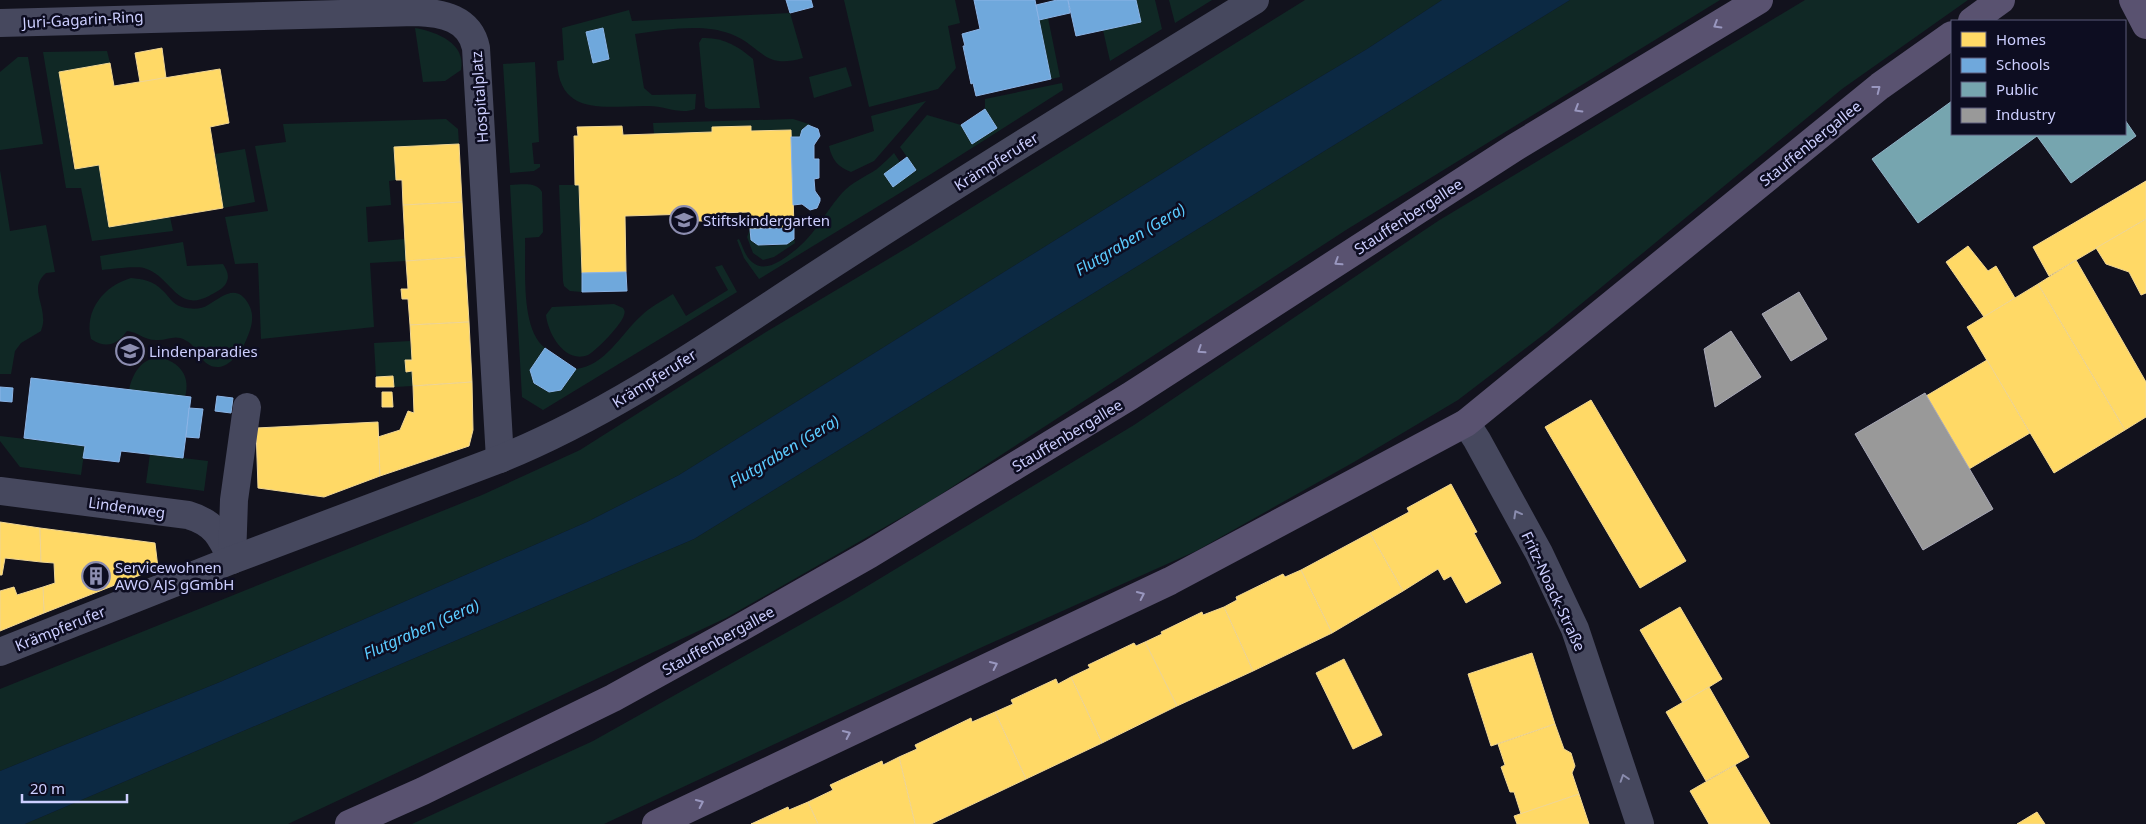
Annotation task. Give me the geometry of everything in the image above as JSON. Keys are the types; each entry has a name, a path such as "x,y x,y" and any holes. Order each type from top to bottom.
{"main road":[{"name":"Stauffenbergallee","path":"349,824 423,791 613,698 870,554 1130,396 1514,148 1759,0"},
{"path":"1973,20 2001,0"},
{"path":"2133,0 2146,25"},
{"name":"Stauffenbergallee","path":"656,824 1170,581 1466,424 1880,86 1951,36"}],"street":[{"name":"Krämpferufer","path":"0,652 232,560 529,448 582,421 658,376 932,200 1255,0"},
{"name":"Hospitalplatz","path":"149,9 422,12 453,18 470,31 476,48 500,459"},
{"name":"Juri-Gagarin-Ring","path":"0,23 149,9"},
{"path":"232,560 234,500 247,408"},
{"name":"Fritz-Noack-Straße","path":"1466,424 1477,440 1539,553 1575,629 1640,824"},
{"name":"Lindenweg","path":"0,491 188,515 208,523 217,532 232,560"}],"green space":[{"path":"844,0 955,0 960,23 948,26 956,68 938,89 869,107"},
{"path":"1136,0 1155,0 1162,29 1110,61 1103,30 1141,22"},
{"path":"1169,0 1212,0 1175,23"},
{"path":"1305,0 1442,0 1367,49 1230,131 679,475 587,522 220,682 0,771 0,689 482,495 580,450 766,332 910,246"},
{"path":"1570,0 1720,0 1346,230 932,500 726,618 288,824 25,824 694,539"},
{"path":"1805,0 1968,0 1842,89 1547,332 1458,400 1354,462 1196,551 980,648 604,824 412,824 593,741 846,599 1134,425 1438,221"},
{"path":"629,10 632,21 790,13 803,58 790,61 771,59 750,44 731,34 708,29 683,28 635,34 644,88 652,95 696,94 695,109 678,111 655,106 603,107 589,105 576,100 567,92 560,80 557,61 564,60 562,28","holes":["603,28 609,59 593,63 586,32"]},
{"path":"1048,18 1060,77 1051,79 1039,20"},
{"path":"415,28 432,32 448,40 459,53 461,70 445,81 423,82"},
{"path":"702,38 717,39 730,43 753,59 760,108 709,109 705,107 699,43"},
{"path":"107,51 110,63 59,72 74,169 99,165 109,227 170,217 173,231 92,241 81,188 66,188 43,52"},
{"path":"18,57 28,57 43,144 0,150 0,72"},
{"path":"535,62 539,142 532,143 534,164 540,164 540,167 534,171 510,173 503,64"},
{"path":"846,67 852,86 814,98 809,77"},
{"path":"1062,83 1063,90 931,174 759,279 744,258 737,240 739,239 748,257 759,266 773,264 792,253 809,237 846,189 877,169 894,153 900,162 884,174 893,186 916,170 900,147 927,115 961,125 973,144 997,128 985,109 985,99"},
{"path":"926,101 874,161 851,172 842,168 834,159 829,146 874,131 871,116"},
{"path":"446,119 458,129 459,144 394,147 396,180 389,181 391,205 366,207 368,242 405,239 406,261 370,263 374,327 261,339 258,263 235,264 225,217 268,211 255,146 286,142 283,124"},
{"path":"793,119 812,125 804,127 800,137 791,137 791,130 751,131 751,126 712,132 654,134 653,123"},
{"path":"245,149 255,202 223,208 215,154"},
{"path":"0,170 10,231 46,225 55,272 46,273 41,278 39,284 38,294 43,320 41,331 21,343 15,351 11,374 0,374"},
{"path":"510,185 532,185 542,192 543,232 539,237 525,238 525,281 531,327 537,339 545,348 530,370 534,383 549,392 561,390 576,369 586,367 604,356 645,313 673,294 686,316 728,290 715,267 722,265 737,292 543,410 522,397"},
{"path":"559,185 579,185 582,292 570,291 564,286"},
{"path":"750,229 751,240 756,243 778,245 794,239 795,243 774,257 763,260 753,253 747,237"},
{"path":"183,242 187,266 223,264 228,277 227,282 222,288 198,300 189,300 181,297 161,278 144,268 129,267 102,270 100,256"},
{"path":"131,278 155,284 176,304 188,308 205,307 229,293 240,294 249,305 252,315 250,330 244,345 230,362 219,367 204,361 190,343 181,338 152,340 127,331 119,340 111,344 102,344 91,339 90,318 98,301 112,287"},
{"path":"614,304 624,309 625,313 622,319 608,337 588,355 580,357 565,351 559,346 547,323 546,315 552,307"},
{"path":"410,341 412,360 406,360 406,372 412,371 413,386 394,387 393,376 376,377 374,343"},
{"path":"159,357 172,362 182,371 186,382 185,397 129,390 132,378 138,368 147,361"},
{"path":"0,436 85,446 81,475 20,467 0,441"},
{"path":"150,454 208,461 204,491 146,483"}],"water":[{"name":"Flutgraben (Gera)","path":"1442,0 1570,0 694,539 25,824 0,824 0,771 220,682 587,522 679,475 1230,131 1367,49"}],"building: Homes":[{"path":"162,48 166,78 140,82 135,53"},
{"path":"110,63 114,86 220,69 229,123 210,127 223,208 109,227 99,165 75,169 59,72"},
{"path":"622,126 623,135 712,132 712,127 751,126 751,131 791,130 794,228 750,229 750,212 716,213 716,220 704,221 689,221 689,214 625,216 626,272 582,273 579,185 575,185 574,136 578,136 577,127"},
{"path":"459,144 462,202 403,205 402,180 396,180 394,147"},
{"path":"2146,181 2146,219 2049,276 2033,247"},
{"path":"462,202 465,257 406,261 403,205"},
{"path":"2146,219 2146,293 2141,295 2129,272 2106,264 2096,248"},
{"path":"1968,246 1988,271 1996,266 2015,298 1984,317 1946,262"},
{"path":"465,257 469,322 410,325 408,299 402,299 401,289 408,289 406,261"},
{"path":"2076,260 2146,382 2146,417 2125,430 2038,284"},
{"path":"2038,284 2125,430 2054,473 1967,327"},
{"path":"469,322 472,382 413,386 412,371 406,372 405,360 412,360 410,325"},
{"path":"1987,360 2030,433 1969,469 1926,396"},
{"path":"393,376 394,387 376,387 376,377"},
{"path":"472,382 473,430 469,446 380,476 378,437 400,430 408,411 414,413 413,386"},
{"path":"382,392 392,392 393,407 382,407"},
{"path":"1591,400 1686,561 1640,588 1545,427"},
{"path":"378,422 380,476 324,497 258,488 256,428"},
{"path":"1451,484 1477,532 1474,533 1501,583 1466,603 1451,576 1444,580 1438,569 1403,591 1370,533 1409,512 1407,508"},
{"path":"0,522 40,528 41,562 5,558 2,575 0,575"},
{"name":"Servicewohnen AWO AJS gGmbH","path":"40,528 155,543 158,568 44,613 43,587 55,583 54,563 41,562"},
{"path":"1370,533 1403,591 1332,633 1301,570"},
{"path":"1301,570 1332,633 1253,671 1224,607 1237,600 1236,597 1283,574 1285,577"},
{"path":"14,587 17,595 43,587 44,613 0,631 0,591"},
{"path":"1224,607 1253,671 1177,706 1145,642 1202,612 1203,615"},
{"path":"1680,607 1722,679 1683,703 1640,630"},
{"path":"1145,642 1177,706 1102,743 1071,677 1090,668 1088,665 1134,643 1136,646"},
{"path":"1532,653 1555,724 1491,746 1468,674"},
{"path":"1344,659 1382,735 1353,749 1316,673"},
{"path":"1071,677 1102,743 1026,779 995,712 1013,704 1011,700 1056,679 1058,684"},
{"path":"1709,687 1749,757 1706,781 1666,712"},
{"path":"995,712 1026,779 931,824 915,824 899,757 917,749 915,745 971,718 972,722"},
{"path":"1555,724 1564,749 1571,753 1575,766 1572,773 1579,794 1521,814 1514,792 1510,792 1501,767 1505,765 1498,744"},
{"path":"899,757 915,824 818,824 808,802 833,790 830,785 882,761 883,765"},
{"path":"1735,765 1770,824 1709,824 1690,791"},
{"path":"1579,794 1589,824 1517,824 1514,816"},
{"path":"808,802 818,824 751,824 788,807 789,810"},
{"path":"2037,812 2045,824 2017,824"}],"building: Schools":[{"path":"786,0 811,0 813,7 790,13"},
{"path":"974,0 1035,0 1051,79 976,96 973,83 971,84 962,34 980,29"},
{"path":"1057,0 1068,0 1070,13 1039,20 1036,5"},
{"path":"1068,0 1136,0 1141,22 1076,36"},
{"path":"603,28 609,59 593,63 586,32"},
{"path":"985,109 997,128 972,144 961,125"},
{"path":"808,125 818,129 820,136 814,145 814,159 819,159 819,178 814,179 815,191 820,201 817,208 810,210 802,204 793,205 791,137 800,137 802,130"},
{"path":"907,157 916,170 893,187 884,174"},
{"path":"794,228 794,239 787,244 758,245 751,240 750,229"},
{"path":"626,272 627,291 582,292 582,273"},
{"path":"545,348 576,369 561,390 549,392 534,383 530,370"},
{"path":"31,378 191,397 183,458 121,451 119,462 83,458 85,446 24,438"},
{"path":"0,387 13,388 12,402 0,401"},
{"path":"217,396 233,398 231,413 215,411"},
{"path":"189,408 203,409 199,438 186,437"}],"building: Public":[{"path":"1951,102 1951,135 2126,135 2126,121 2136,136 2071,183 2037,136 1918,223 1872,159"}],"building: Industry":[{"path":"1799,292 1827,339 1791,361 1762,314"},
{"path":"1731,331 1761,377 1715,407 1704,349"},
{"path":"1925,393 1993,509 1923,550 1855,434"}],"place":[{"name":"Stiftskindergarten","path":"684,220"},
{"name":"Lindenparadies","path":"130,351"},
{"name":"Servicewohnen AWO AJS gGmbH","path":"96,576"}]}
